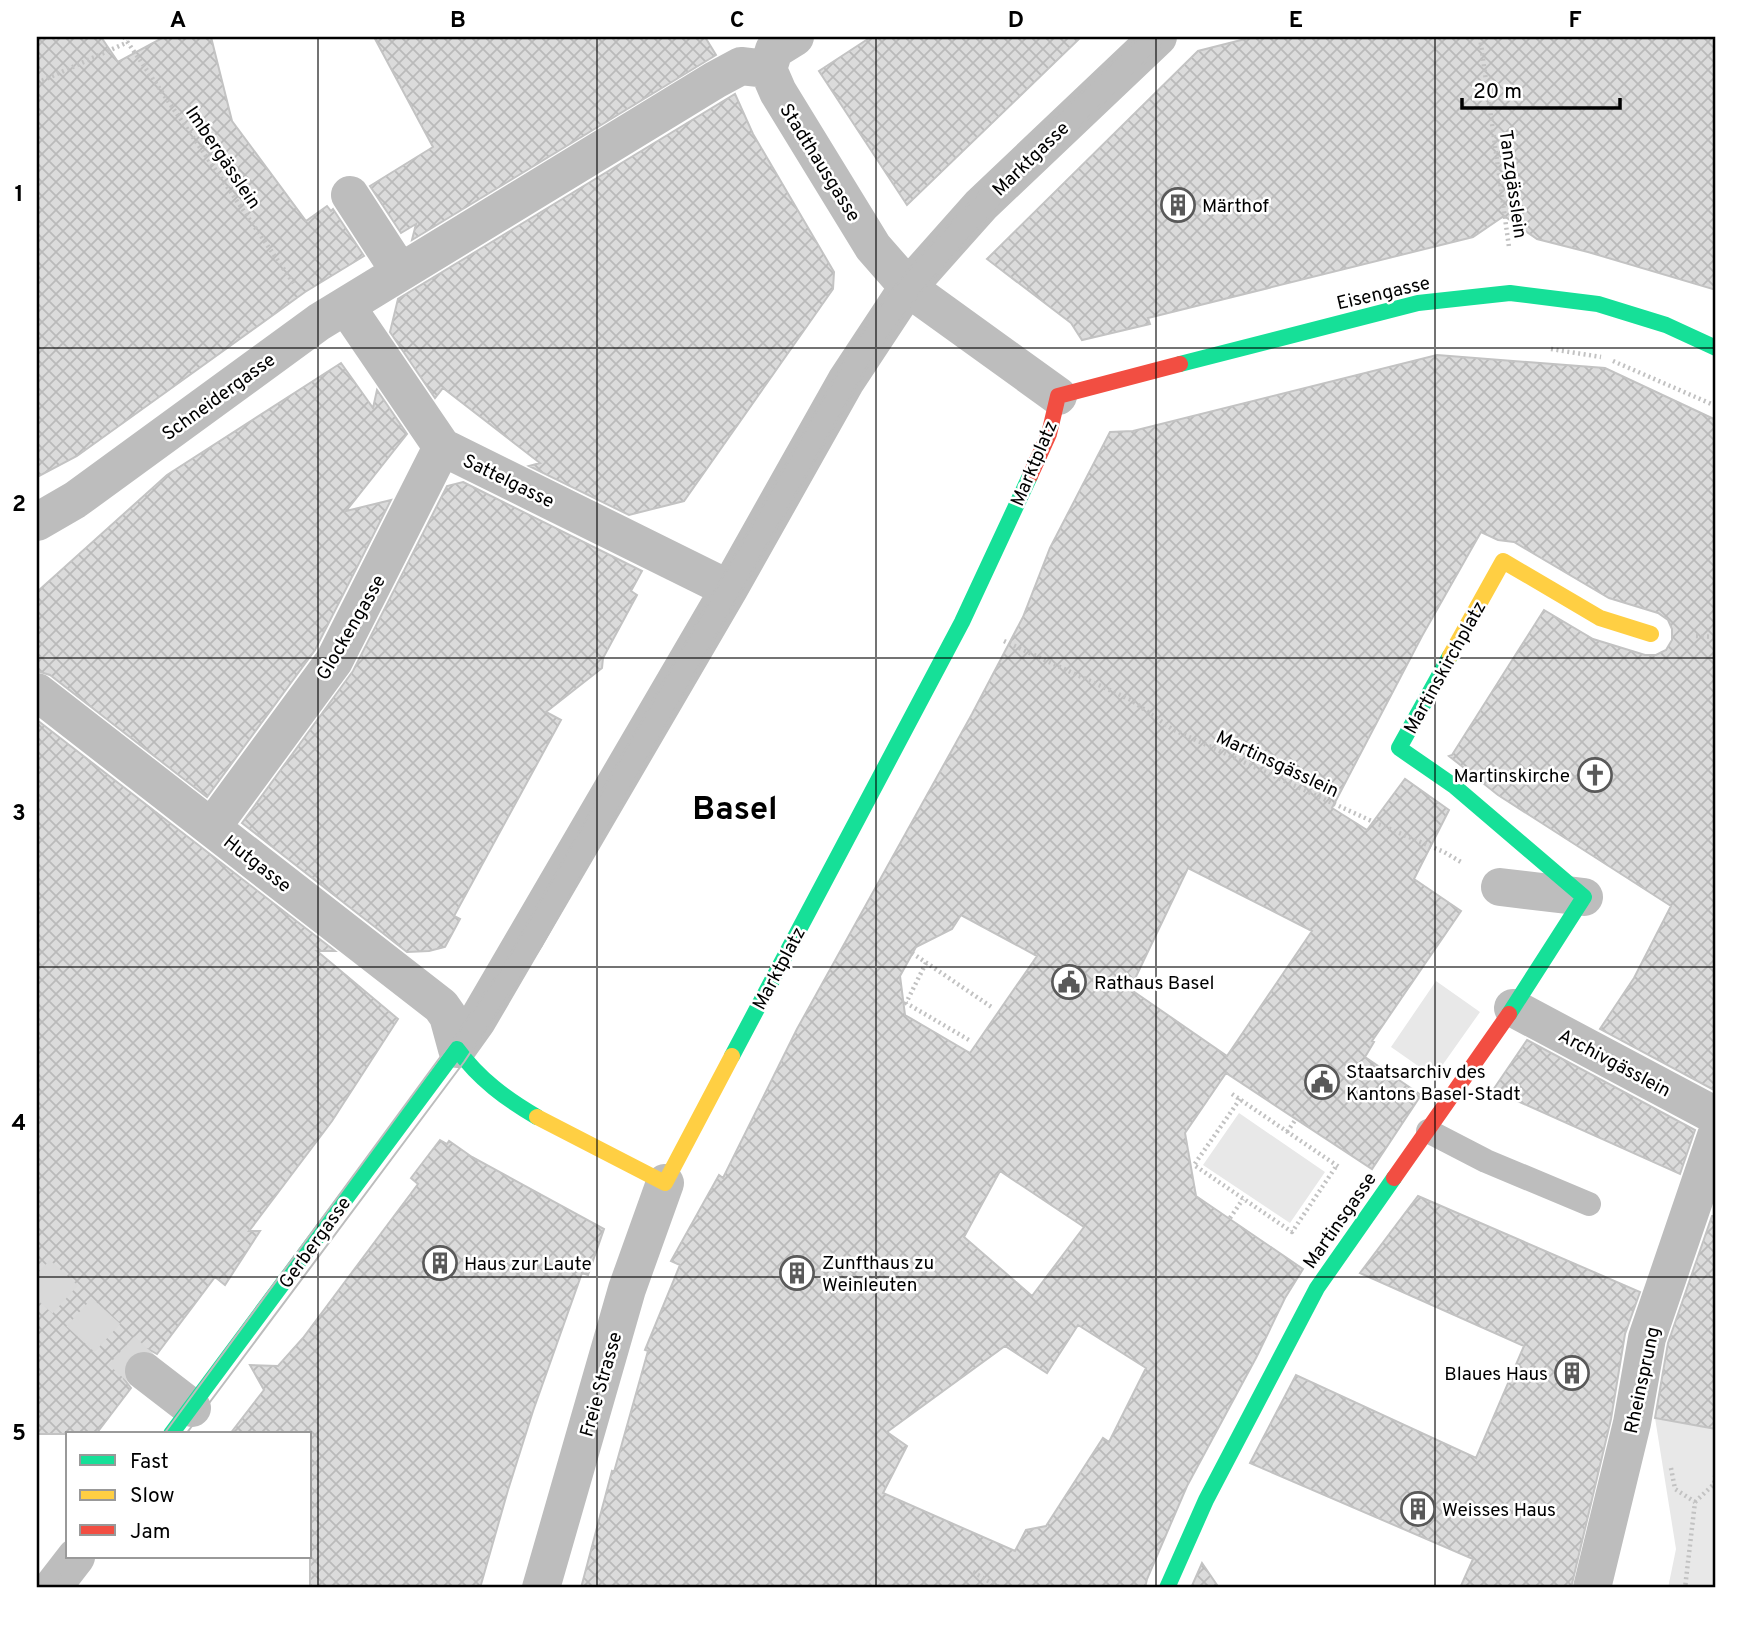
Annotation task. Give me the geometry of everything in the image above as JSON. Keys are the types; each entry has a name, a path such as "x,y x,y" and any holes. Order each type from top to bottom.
{"street":[{"path":"768,69 774,50 795,37"},
{"name":"Marktgasse","path":"908,287 981,205 1158,37"},
{"name":"Schneidergasse","path":"37,522 75,500 319,322 715,80 741,66 768,69"},
{"name":"Stadthausgasse","path":"768,69 778,92 873,247 908,287"},
{"path":"350,195 400,272"},
{"path":"665,1183 548,1124 482,1080 464,1062 457,1049 484,1009 729,589 846,382 908,287"},
{"name":"Marktplatz","path":"665,1183 962,622 1049,434 1058,396 908,287"},
{"name":"Eisengasse","path":"1058,396 1419,303 1468,296 1510,293 1598,304 1666,325 1716,348"},
{"name":"Sattelgasse","path":"346,306 442,447 729,589"},
{"name":"Glockengasse","path":"212,827 334,661 377,581 442,447"},
{"name":"Martinskirchplatz","path":"1584,897 1454,786 1399,748 1503,561 1600,618 1651,634"},
{"name":"Hutgasse","path":"37,692 441,1006 448,1016 457,1049"},
{"path":"1500,887 1584,897"},
{"name":"Martinsgasse","path":"1167,1588 1206,1500 1317,1288 1513,1008 1584,897"},
{"name":"Archivgässlein","path":"1513,1008 1716,1116"},
{"name":"Gerbergasse","path":"181,1421 457,1049"},
{"name":"Rheinsprung","path":"1592,1588 1632,1423 1647,1338 1716,1136"},
{"name":"Freie Strasse","path":"541,1588 627,1289 665,1183"},
{"path":"144,1371 181,1421"},
{"path":"52,1588 75,1558"}],"lane":[{"path":"1428,1131 1486,1161 1588,1204"}],"path":[{"name":"Imbergässlein","path":"124,37 300,293"},
{"name":"Tanzgässlein","path":"1480,37 1509,251"},
{"path":"37,83 128,42"},
{"path":"1538,347 1605,358 1716,405"},
{"name":"Martinsgässlein","path":"1046,661 1131,700 1172,729 1444,852 1500,887"},
{"path":"912,953 993,1008"},
{"path":"926,963 906,1003 969,1040"},
{"path":"1233,1094 1362,1184 1384,1193"},
{"path":"1240,1099 1194,1165 1243,1199 1292,1232 1337,1165"},
{"path":"1287,1132 1296,1119"},
{"path":"1230,1219 1243,1199"},
{"path":"1685,1588 1695,1502 1714,1484 1716,1469"},
{"path":"1675,1489 1695,1502"},
{"path":"973,1572 1000,1588"}],"shaded area":[{"path":"1436,981 1480,1012 1434,1077 1391,1047"},
{"path":"1239,1113 1325,1172 1290,1223 1203,1165"},
{"path":"1655,1418 1716,1429 1716,1588 1668,1588 1676,1549"}],"building":[{"path":"37,37 101,37 118,62 164,37 211,37 232,121 306,221 327,206 331,211 333,209 364,256 305,292 77,456 37,477"},
{"path":"374,37 705,37 716,55 412,240 416,224 401,233 370,186 433,147"},
{"path":"871,37 1081,37 907,205 819,71"},
{"path":"1253,37 1716,37 1716,290 1537,239 1504,216 1473,237 1148,318 1150,324 1082,340 1071,323 987,259 1198,51"},
{"path":"735,94 753,134 834,272 833,289 684,501 629,515 529,466 540,463 443,388 435,398 390,332 398,299"},
{"path":"1437,355 1605,368 1716,420 1716,1091 1600,1029 1634,978 1671,906 1498,795 1449,756 1544,610 1593,639 1645,655 1656,655 1666,650 1672,640 1672,629 1668,620 1658,613 1609,598 1514,542 1498,540 1481,532 1422,636 1332,808 1367,830 1405,779 1449,810 1414,879 1461,911 1372,1041 1374,1042 1365,1057 1421,1095 1372,1169 1226,1073 1185,1133 1196,1196 1303,1269 1285,1298 1187,1486 1145,1588 581,1588 648,1351 645,1350 680,1265 671,1261 719,1175 723,1178 797,1029 972,714 1023,617 1050,548 1110,432 1133,431","holes":["1188,868 1312,931 1227,1056 1130,989","961,915 1037,956 970,1053 905,1015 900,976 916,947 952,929","1000,1171 1084,1227 1032,1296 964,1237","1078,1325 1146,1368 1109,1442 1103,1438 1046,1526 1026,1530 1015,1551 883,1493 907,1446 887,1432 1005,1346 1047,1373"]},
{"path":"341,363 373,408 377,390 407,434 346,511 391,500 315,650 207,797 50,675 37,671 37,592 167,475"},
{"path":"463,482 642,571 631,591 637,595 603,658 602,668 546,712 561,720 454,916 460,919 445,947 407,952 242,823 353,671 447,486"},
{"path":"37,720 335,951 317,951 398,1019 332,1121 249,1231 260,1231 225,1285 215,1277 157,1354 148,1349 136,1351 126,1358 122,1367 124,1379 131,1388 98,1432 37,1434"},
{"path":"1527,1040 1695,1130 1680,1174 1493,1090"},
{"path":"440,1140 447,1144 449,1141 472,1157 604,1229 588,1275 582,1273 533,1411 480,1588 310,1588 312,1432 232,1432 264,1390 250,1365 278,1366 303,1338 418,1184 411,1178"},
{"name":"Blaues Haus","path":"1418,1196 1640,1292 1625,1334 1611,1419 1571,1588 1460,1588 1473,1559 1250,1463 1296,1375 1476,1458 1524,1346 1360,1273"},
{"path":"1712,1216 1716,1216 1716,1429 1655,1418 1668,1343"},
{"path":"1202,1563 1219,1588 1191,1588"}],"tunnel":[{"path":"37,1274 144,1371"}],"tram line":[{"path":"165,1432 455,1037 506,962 849,353 881,305 930,246 988,185 1139,37"},
{"path":"187,1432 464,1062 541,947 871,360 918,295 986,219 1170,37"},
{"path":"51,1588 73,1558"},
{"path":"72,1588 94,1558"}],"traffic: fast":[{"path":"1180,364 1418,303 1510,293 1598,304 1666,325 1716,348"},
{"path":"732,1056 962,622 1030,476"},
{"path":"1450,656 1399,748 1454,786 1584,897 1509,1014"},
{"path":"172,1432 457,1049 474,1070 494,1088 537,1117"},
{"path":"1167,1588 1206,1500 1317,1288 1394,1178"}],"traffic: slow":[{"path":"1450,656 1503,561 1600,618 1651,634"},
{"path":"537,1117 665,1183 732,1056"}],"traffic: jam":[{"path":"1030,476 1049,434 1058,396 1180,364"},
{"path":"1394,1178 1509,1014"}],"place":[{"name":"Märthof","path":"1178,205"},
{"name":"Martinskirche","path":"1595,775"},
{"name":"Rathaus Basel","path":"1069,982"},
{"name":"Staatsarchiv des Kantons Basel-Stadt","path":"1322,1082"},
{"name":"Haus zur Laute","path":"440,1263"},
{"name":"Zunfthaus zu Weinleuten","path":"797,1273"},
{"name":"Blaues Haus","path":"1572,1373"},
{"name":"Weisses Haus","path":"1418,1509"}],"district":[{"name":"Basel","path":"735,807"}]}
